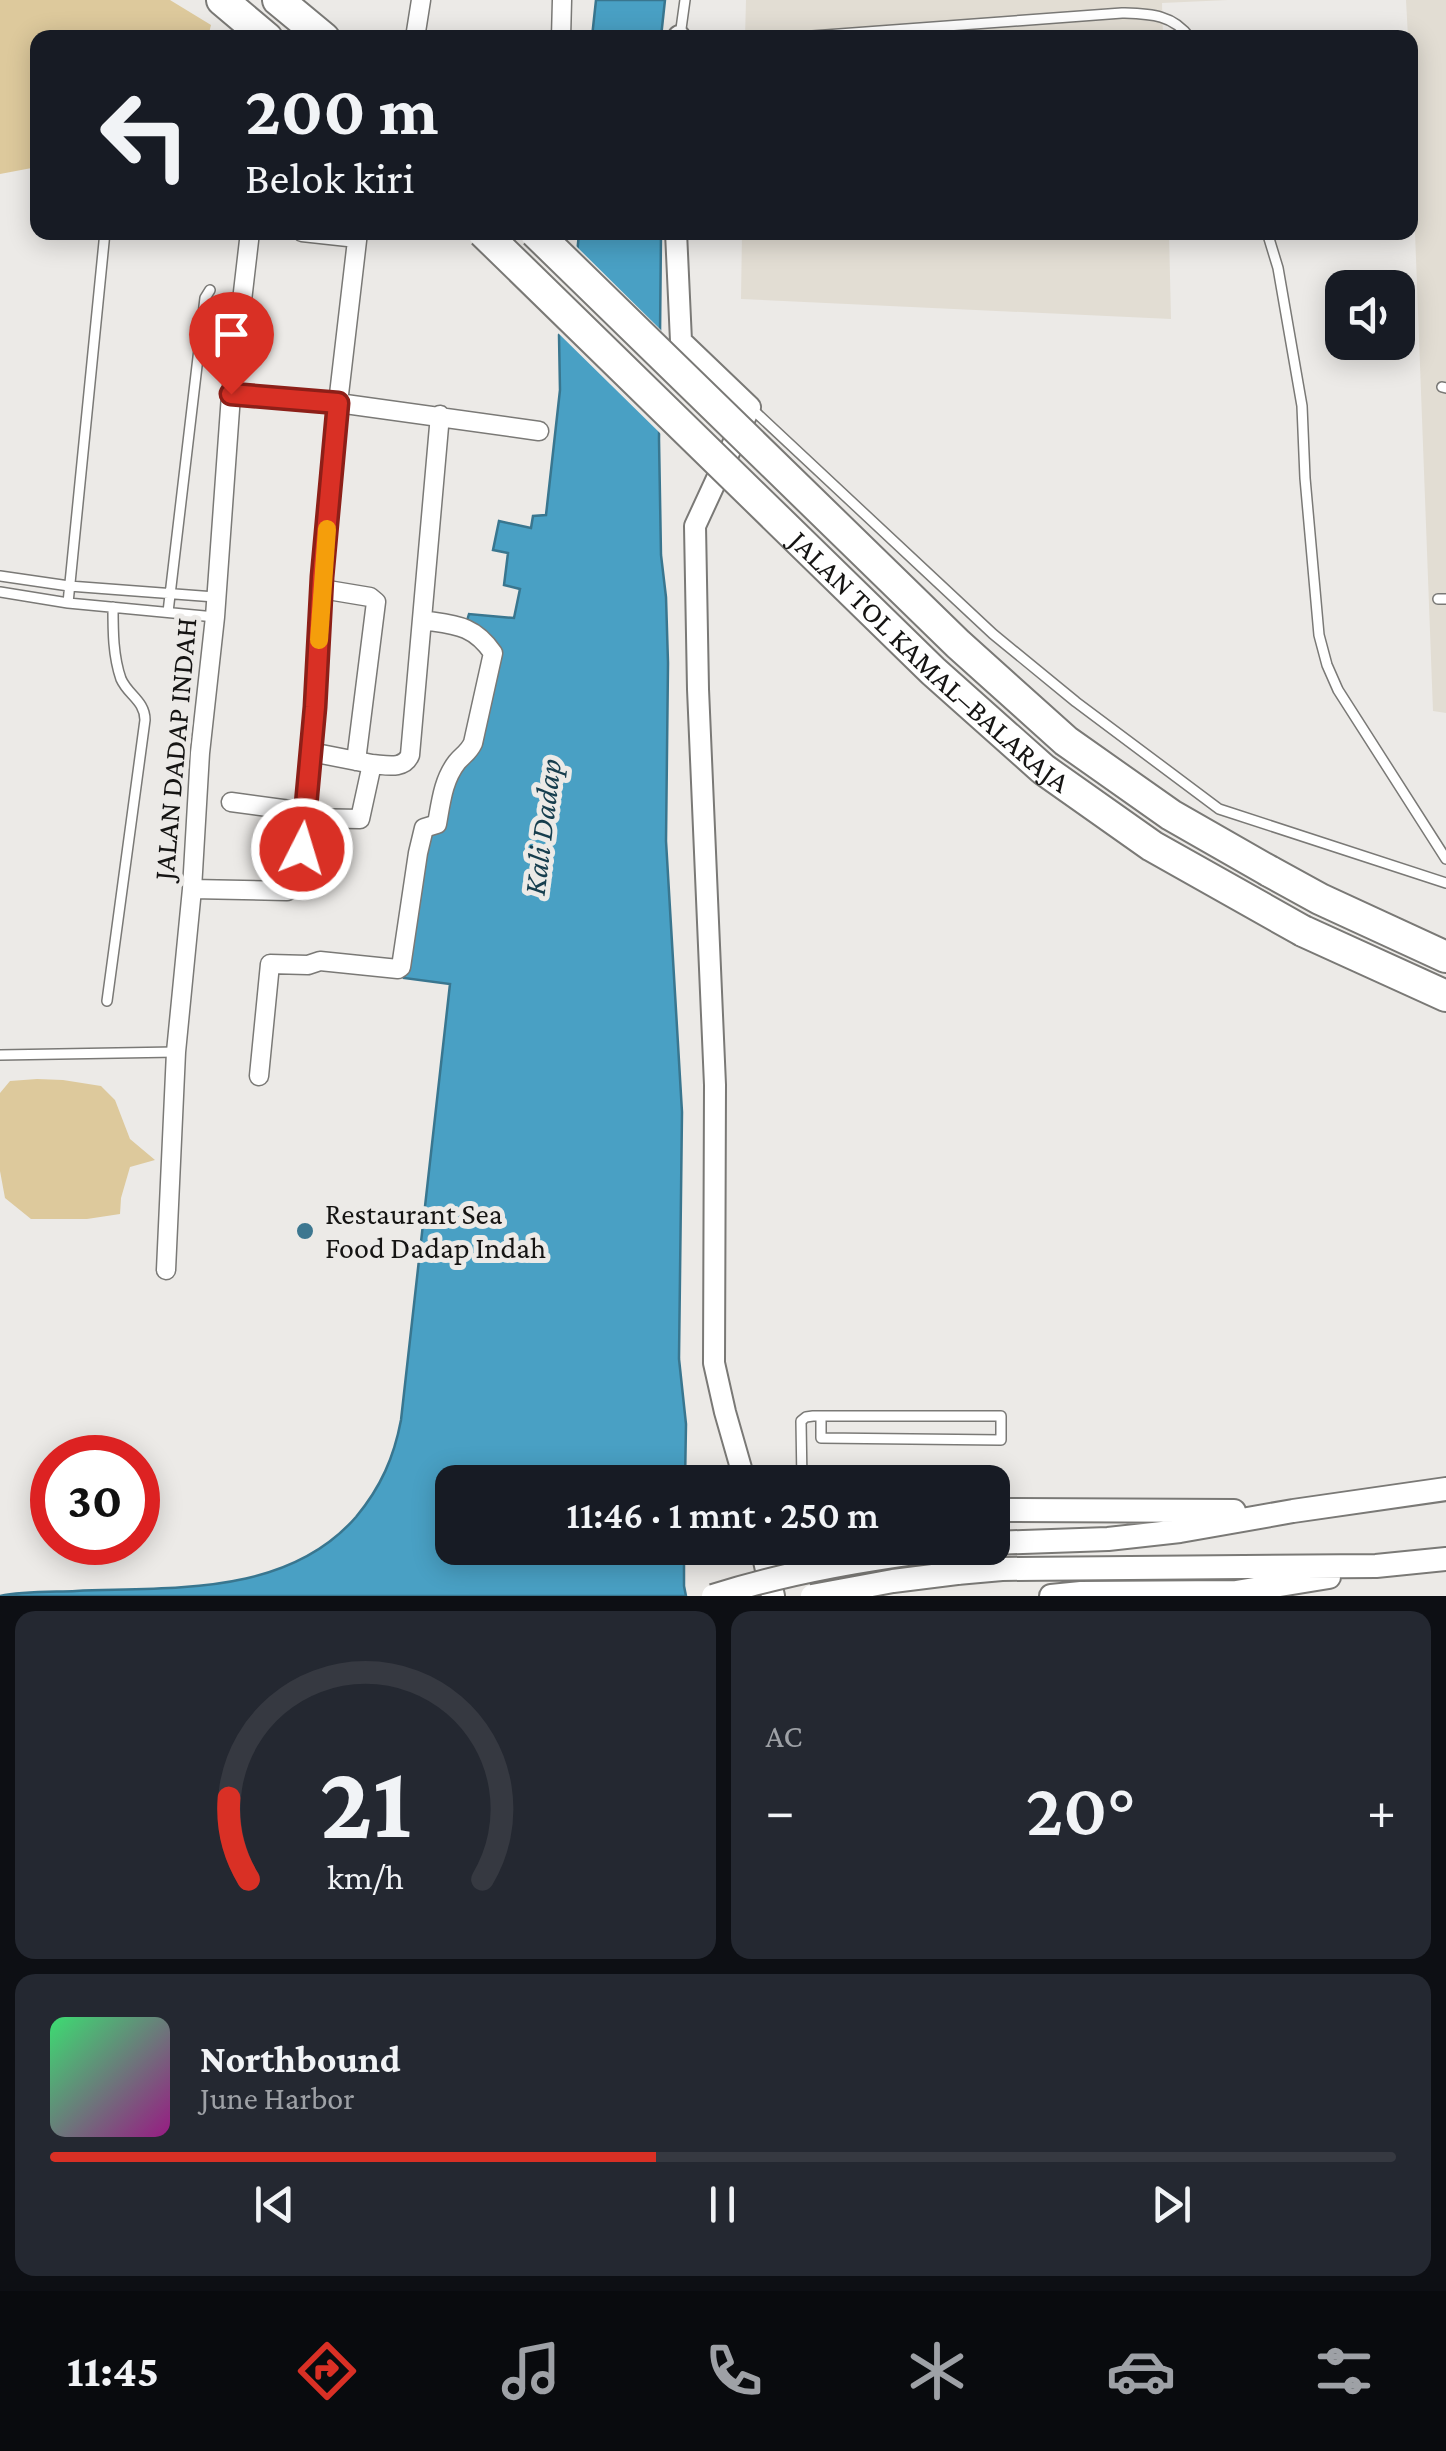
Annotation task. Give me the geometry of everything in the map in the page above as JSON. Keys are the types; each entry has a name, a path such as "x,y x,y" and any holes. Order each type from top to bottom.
{"highway":[{"path":"222,0 260,30"},
{"path":"278,0 314,30"},
{"name":"JALAN TOL KAMAL–BALARAJA","path":"490,240 933,671 1044,769 1152,846 1303,932 1446,996"},
{"name":"JALAN TOL KAMAL–BALARAJA","path":"543,240 958,644 1066,740 1171,816 1320,899 1446,958"}],"main road":[{"path":"1010,1543 1180,1531 1446,1490"},
{"path":"1010,1510 1293,1511"},
{"path":"812,1596 892,1581 1002,1569 1376,1566 1446,1559"},
{"path":"768,1565 773,1596"},
{"path":"713,1596 842,1565"},
{"path":"1196,1566 1236,1594"},
{"path":"1051,1596 1236,1594 1322,1587 1376,1566"}],"street":[{"path":"272,30 278,0"},
{"path":"416,30 421,0"},
{"path":"561,30 562,0"},
{"name":"JALAN DADAP INDAH","path":"166,1270 176,1052 200,753 231,394 249,240"},
{"path":"192,890 291,890 299,881 338,403 358,240"},
{"path":"676,240 680,341 750,407 695,526 715,1085 714,1363 740,1465"},
{"path":"231,394 338,403 540,431"},
{"path":"311,752 364,763 402,765 408,761 440,416"},
{"path":"232,802 305,815 360,819 362,816 376,602 370,597 322,588"},
{"path":"259,1076 270,964 309,965 320,961 398,969 403,962 424,828 437,824 447,778 474,744 493,653 469,628 422,620"}],"lane":[{"path":"680,30 685,0"},
{"path":"893,30 1122,13 1170,18 1185,30"},
{"path":"68,602 104,240"},
{"path":"1269,240 1278,268 1302,406 1319,634 1327,665 1338,690 1446,858"},
{"path":"168,612 204,298 210,290"},
{"path":"750,407 993,634 1076,702 1220,809 1446,883"},
{"path":"0,576 69,586 215,597"},
{"path":"0,592 214,618"},
{"path":"107,1000 145,720 143,706 121,678 114,652 113,607"},
{"path":"0,1055 176,1052"},
{"path":"802,1465 801,1421 806,1417 821,1416 1001,1416 1001,1440 821,1438 821,1416"}],"shaded area":[{"path":"0,0 170,0 211,25 210,30 30,30 30,168 0,174"},
{"path":"746,0 1228,0 1162,3 1163,30 745,30"},
{"path":"1406,0 1446,0 1446,713 1433,711 1415,240 1418,30 1408,30"},
{"path":"742,240 1169,240 1171,319 741,299"},
{"path":"37,1079 101,1086 115,1100 130,1139 155,1160 130,1167 120,1214 87,1219 31,1219 5,1198 0,1171 0,1093 10,1081"}],"water":[{"path":"596,0 665,0 662,30 593,30"},
{"name":"Kali Dadap","path":"578,240 661,240 659,439 668,663 666,841 682,1112 679,1359 686,1424 685,1465 435,1465 435,1565 684,1565 686,1596 0,1596 189,1587 263,1574 328,1543 356,1517 385,1471 401,1420 450,984 404,978 419,875 455,773 473,759 482,744 498,654 466,624 469,614 514,618 520,589 504,585 508,553 493,550 499,521 531,528 533,516 546,515 560,390 559,335 577,312"}],"pier":[{"path":"573,243 665,334 664,437 556,331 573,310 577,277 571,266"}],"slow traffic":[{"path":"319,640 327,529"}],"place":[{"name":"Restaurant Sea Food Dadap Indah","path":"305,1231"}],"route":[{"path":"231,394 338,403 302,849"}]}
